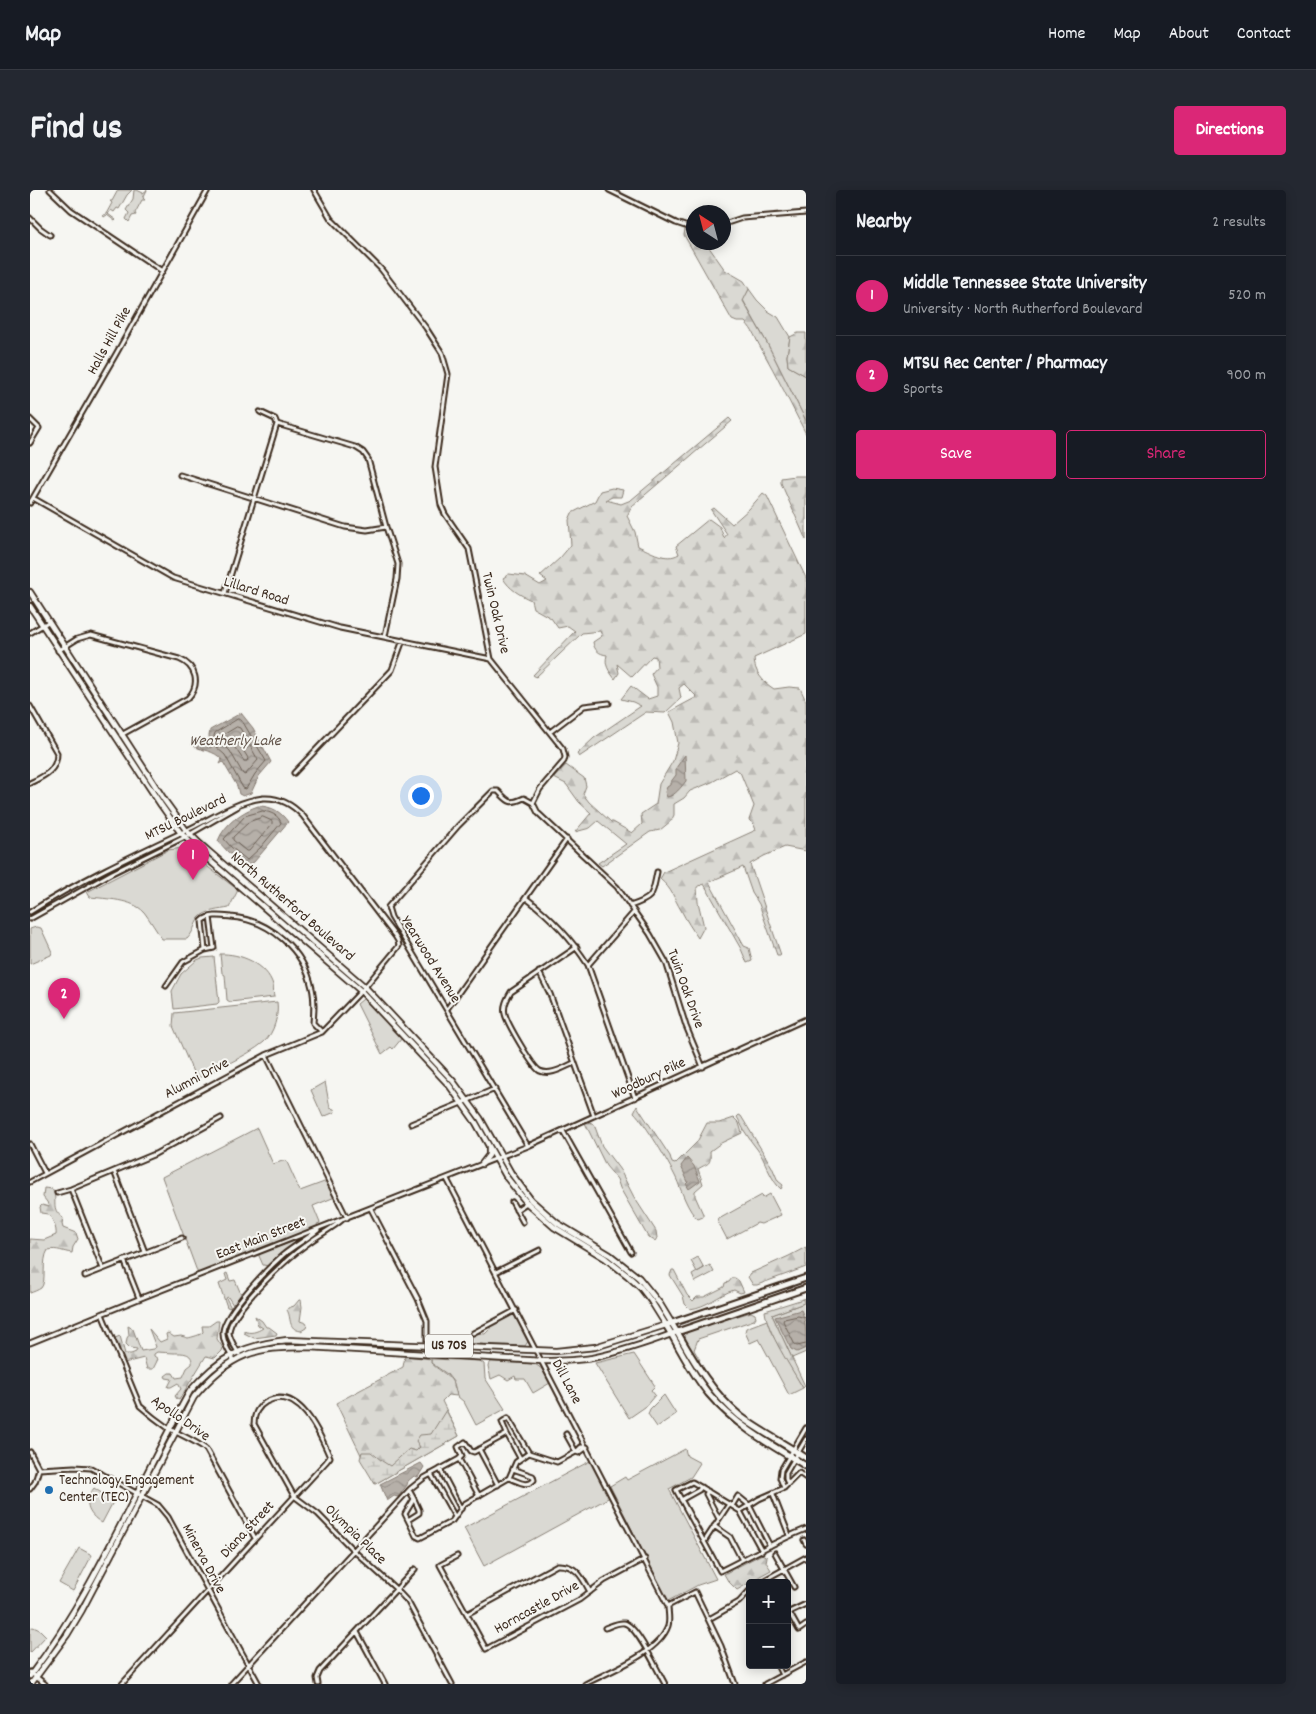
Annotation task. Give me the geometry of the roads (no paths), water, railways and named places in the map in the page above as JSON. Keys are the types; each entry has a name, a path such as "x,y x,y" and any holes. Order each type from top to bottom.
{"highway":[{"name":"US 70S","path":"669,1324 806,1278"},
{"name":"US 70S","path":"674,1333 806,1288"},
{"path":"751,1296 755,1306"},
{"path":"669,1324 703,1386 728,1414 759,1437 806,1466"},
{"path":"674,1333 716,1393 741,1416 806,1458"}],"main road":[{"name":"North Rutherford Boulevard","path":"30,592 165,801 188,832 363,989 437,1063 469,1102 499,1157"},
{"name":"North Rutherford Boulevard","path":"30,606 58,651 180,832 202,854 363,989 435,1069 463,1104 489,1145 499,1157"},
{"path":"482,1164 489,1155 489,1145"},
{"path":"499,1157 531,1200 557,1223 623,1264 651,1292 669,1324"},
{"path":"499,1157 507,1178 527,1203 554,1227 605,1258 628,1276 669,1324"},
{"name":"US 70S","path":"31,1674 49,1650 84,1593 190,1391 218,1363 237,1351 250,1346 287,1340 536,1351 563,1350 595,1346 669,1324"},
{"name":"US 70S","path":"31,1684 78,1617 194,1396 220,1368 240,1356 266,1348 310,1347 542,1361 568,1360 592,1358 617,1352 674,1333"}],"street":[{"path":"50,190 71,210 162,271"},
{"name":"Halls Hill Pike","path":"30,503 208,190"},
{"name":"Twin Oak Drive","path":"314,190 332,219 381,269 393,284 437,345 445,362 448,374 436,457 437,486 445,514 469,549 491,659 563,749 565,757 564,761 540,789 533,803 538,813 567,838 617,887 650,934 666,962 686,1026 703,1067"},
{"path":"609,190 686,226"},
{"path":"731,222 750,217 806,213"},
{"path":"30,218 50,235"},
{"path":"225,594 276,424 275,419 260,412"},
{"path":"30,419 39,428 30,444"},
{"path":"276,424 355,447 363,452 368,459 398,564 397,579 385,636"},
{"path":"180,476 345,527 367,530 386,527"},
{"name":"Lillard Road","path":"33,498 173,578 340,628 491,659"},
{"path":"30,633 48,622"},
{"path":"58,651 77,639 91,636 179,659 193,670 196,680 195,686 188,698 116,738"},
{"path":"294,773 392,670 403,640"},
{"path":"550,732 584,706 609,703"},
{"path":"30,706 56,749 57,756 55,766 50,772 30,783"},
{"name":"Yearwood Avenue","path":"528,1146 391,917 388,907 458,826 493,791 498,791 510,802 514,803 524,798 533,803"},
{"name":"MTSU Boulevard","path":"30,919 112,873 185,837 188,832 223,812 244,803 264,798 274,799 287,803 304,816 398,941 399,946 395,952 363,989"},
{"name":"MTSU Boulevard","path":"30,912 180,832 188,832"},
{"path":"447,1009 567,838"},
{"path":"630,906 647,900 652,893 657,872"},
{"path":"526,898 547,914 577,946 588,965 635,1098"},
{"path":"588,965 634,912"},
{"path":"166,986 183,962 205,950 214,948 210,917"},
{"path":"205,950 201,923 210,917 254,920 271,929 286,941 298,955 308,972 313,989 313,1023 322,1032"},
{"path":"574,1063 550,1073 540,1071 531,1064 505,1015 505,1003 511,992 577,946"},
{"path":"539,972 550,994 594,1116"},
{"name":"Alumni Drive","path":"30,1182 266,1056 322,1032 363,989"},
{"name":"Woodbury Pike","path":"499,1157 563,1131 806,1019"},
{"path":"266,1056 347,1218"},
{"path":"411,1124 469,1102 495,1089"},
{"path":"57,1193 155,1154 221,1118"},
{"path":"563,1131 631,1252"},
{"path":"30,1144 45,1173"},
{"name":"East Main Street","path":"30,1343 139,1298 447,1179 499,1157"},
{"path":"114,1171 145,1252"},
{"name":"Dill Lane","path":"447,1179 668,1606"},
{"path":"71,1188 102,1269"},
{"path":"516,1210 531,1200"},
{"path":"512,1202 523,1222"},
{"path":"371,1208 427,1321 427,1355"},
{"path":"240,1356 229,1334 235,1319 270,1276 309,1242 342,1220"},
{"path":"234,1360 230,1355 223,1336 223,1328 226,1322 248,1290 265,1272 282,1256 320,1228"},
{"path":"85,1276 182,1238"},
{"path":"306,1238 309,1242"},
{"path":"290,1240 306,1238"},
{"path":"496,1272 540,1250"},
{"path":"124,1260 139,1298"},
{"path":"473,1333 516,1310"},
{"name":"Apollo Drive","path":"102,1314 140,1406 170,1429 195,1441 206,1449 255,1538"},
{"name":"Diana Street","path":"122,1684 330,1457 309,1415 298,1404 279,1398 265,1402"},
{"name":"Olympia Place","path":"265,1402 258,1408 254,1416 254,1424 294,1496 318,1514 408,1602 452,1684"},
{"path":"520,1458 506,1434 502,1422 508,1418 529,1453 557,1462 576,1452 581,1447 587,1447"},
{"path":"796,1451 806,1428"},
{"path":"231,1684 409,1490 431,1474 459,1459 462,1456 458,1448 465,1442 471,1451 474,1452 506,1434"},
{"path":"566,1434 576,1452"},
{"path":"784,1488 780,1478 782,1470 806,1439"},
{"path":"479,1449 498,1485"},
{"path":"30,1452 39,1469 35,1482 30,1489"},
{"path":"414,1500 405,1514 416,1536 420,1538 452,1521 464,1504 509,1478 520,1458 529,1453"},
{"path":"788,1484 786,1473 792,1457"},
{"path":"459,1459 479,1496"},
{"name":"Minerva Drive","path":"39,1469 91,1468 158,1505 168,1517 259,1684"},
{"path":"440,1469 461,1509"},
{"path":"509,1478 526,1485 534,1480 532,1476 513,1469"},
{"path":"740,1510 784,1488 799,1473 806,1478"},
{"path":"431,1474 455,1518"},
{"path":"762,1551 740,1510 692,1482 676,1490 720,1571 762,1551 789,1535 806,1529"},
{"path":"681,1500 701,1487"},
{"path":"408,1520 419,1513 409,1490"},
{"path":"708,1491 706,1494 719,1519"},
{"path":"773,1494 789,1535"},
{"path":"704,1542 719,1519 738,1496 749,1505 770,1546"},
{"path":"714,1526 730,1537 742,1560"},
{"path":"775,1553 794,1587"},
{"name":"Horncastle Drive","path":"457,1556 440,1565 486,1649 579,1600 604,1581 645,1559"},
{"path":"766,1579 806,1557"},
{"path":"467,1614 557,1565 568,1566 578,1572 590,1592"},
{"path":"318,1684 317,1678 320,1671 415,1569"},
{"path":"585,1684 648,1651 661,1639 668,1624 668,1606 696,1592 722,1646 735,1684"},
{"path":"709,1619 740,1602 746,1595"},
{"path":"806,1604 789,1612 799,1630 806,1625"},
{"path":"605,1628 625,1623 631,1627 648,1651 665,1684"},
{"path":"357,1632 386,1684"},
{"path":"765,1684 806,1662"},
{"path":"779,1669 782,1675"},
{"path":"31,1674 45,1684"},
{"path":"594,1680 596,1684"}],"water":[{"name":"Weatherly Lake","path":"241,713 253,728 271,762 259,776 251,793 243,796 239,794 237,786 223,762 220,764 222,760 219,756 191,744 196,743 211,748 210,730"},
{"path":"685,755 686,781 675,793 667,797 665,792 667,787 676,775 676,768"},
{"path":"258,806 276,810 288,822 254,862 247,866 228,852 218,841 229,824 246,811"},
{"path":"687,1158 694,1166 700,1181 689,1189 681,1166"},
{"path":"801,1310 805,1323 806,1348 797,1352 791,1349 775,1317"},
{"path":"421,1463 424,1467 418,1477 414,1476 408,1481 398,1497 394,1496 387,1501 380,1484"}],"place":[{"name":"Middle Tennessee State University","path":"193,880"},
{"name":"MTSU Rec Center / Pharmacy","path":"64,1019"},
{"name":"Technology Engagement Center (TEC)","path":"49,1490"}]}
